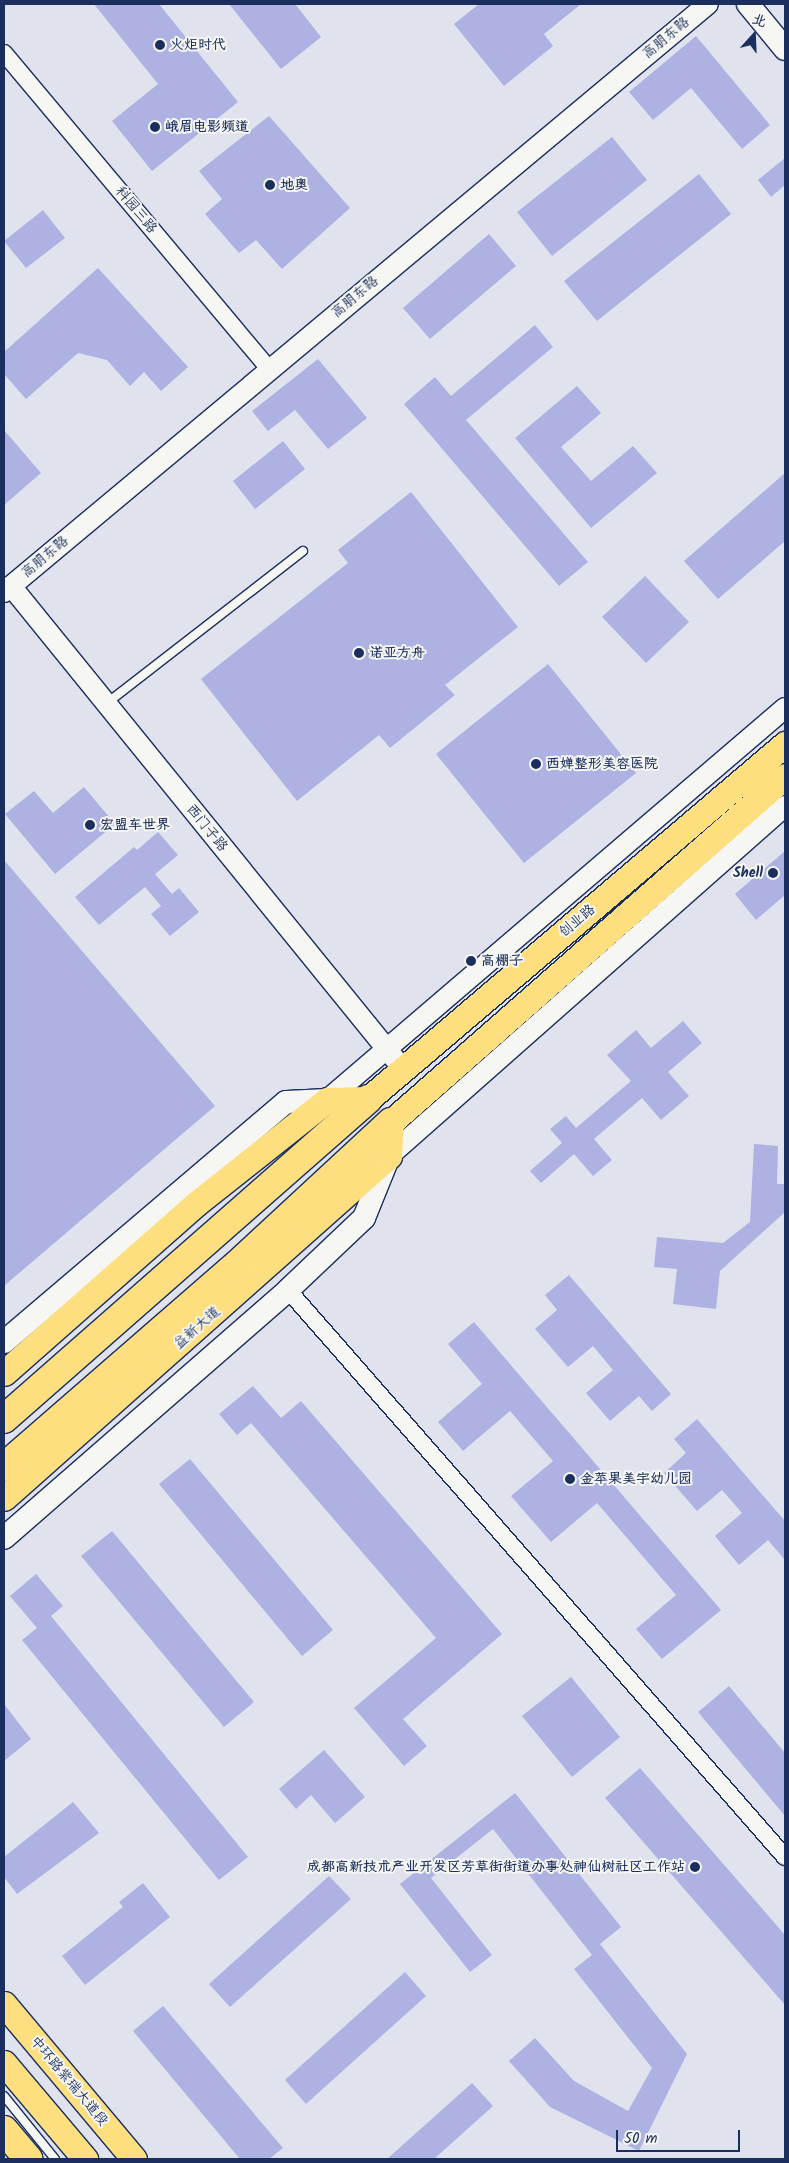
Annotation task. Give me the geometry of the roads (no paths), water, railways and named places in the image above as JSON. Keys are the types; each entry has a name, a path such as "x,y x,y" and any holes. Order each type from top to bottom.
{"highway":[{"path":"4,1419 368,1099"},
{"path":"4,1467 250,1268 391,1122"},
{"path":"4,2130 28,2159"}],"main road":[{"path":"748,4 785,49"},
{"name":"创业路","path":"368,1099 396,1059 785,744"},
{"name":"创业路","path":"391,1122 785,776"},
{"path":"4,1342 286,1102 368,1099"},
{"path":"4,1373 197,1204 327,1100"},
{"path":"4,1538 288,1290 364,1218 389,1156 391,1122"},
{"name":"益新大道","path":"4,1498 250,1268 389,1156"},
{"name":"中环路紫瑞大道段","path":"4,2004 134,2159"},
{"path":"4,2063 85,2159"}],"street":[{"name":"高朋东路","path":"7,589 268,368 708,4"},
{"name":"科园三路","path":"4,53 268,368"},
{"name":"西门子路","path":"7,589 106,704 396,1059"},
{"path":"327,1100 396,1059 785,708"},
{"path":"389,1156 785,806"},
{"path":"288,1290 785,1857"}],"lane":[{"path":"106,704 303,551"},
{"path":"4,2096 55,2159"}],"place":[{"name":"火炬时代","path":"160,45"},
{"name":"峨眉电影频道","path":"155,127"},
{"name":"地奥","path":"270,185"},
{"name":"诺亚方舟","path":"359,653"},
{"name":"西婵整形美容医院","path":"536,764"},
{"name":"宏盟车世界","path":"90,825"},
{"name":"Shell","path":"773,873"},
{"name":"高棚子","path":"471,961"},
{"name":"金苹果美宇幼儿园","path":"570,1479"},
{"name":"成都高新技术产业开发区芳草街街道办事处神仙树社区工作站","path":"695,1867"}]}
